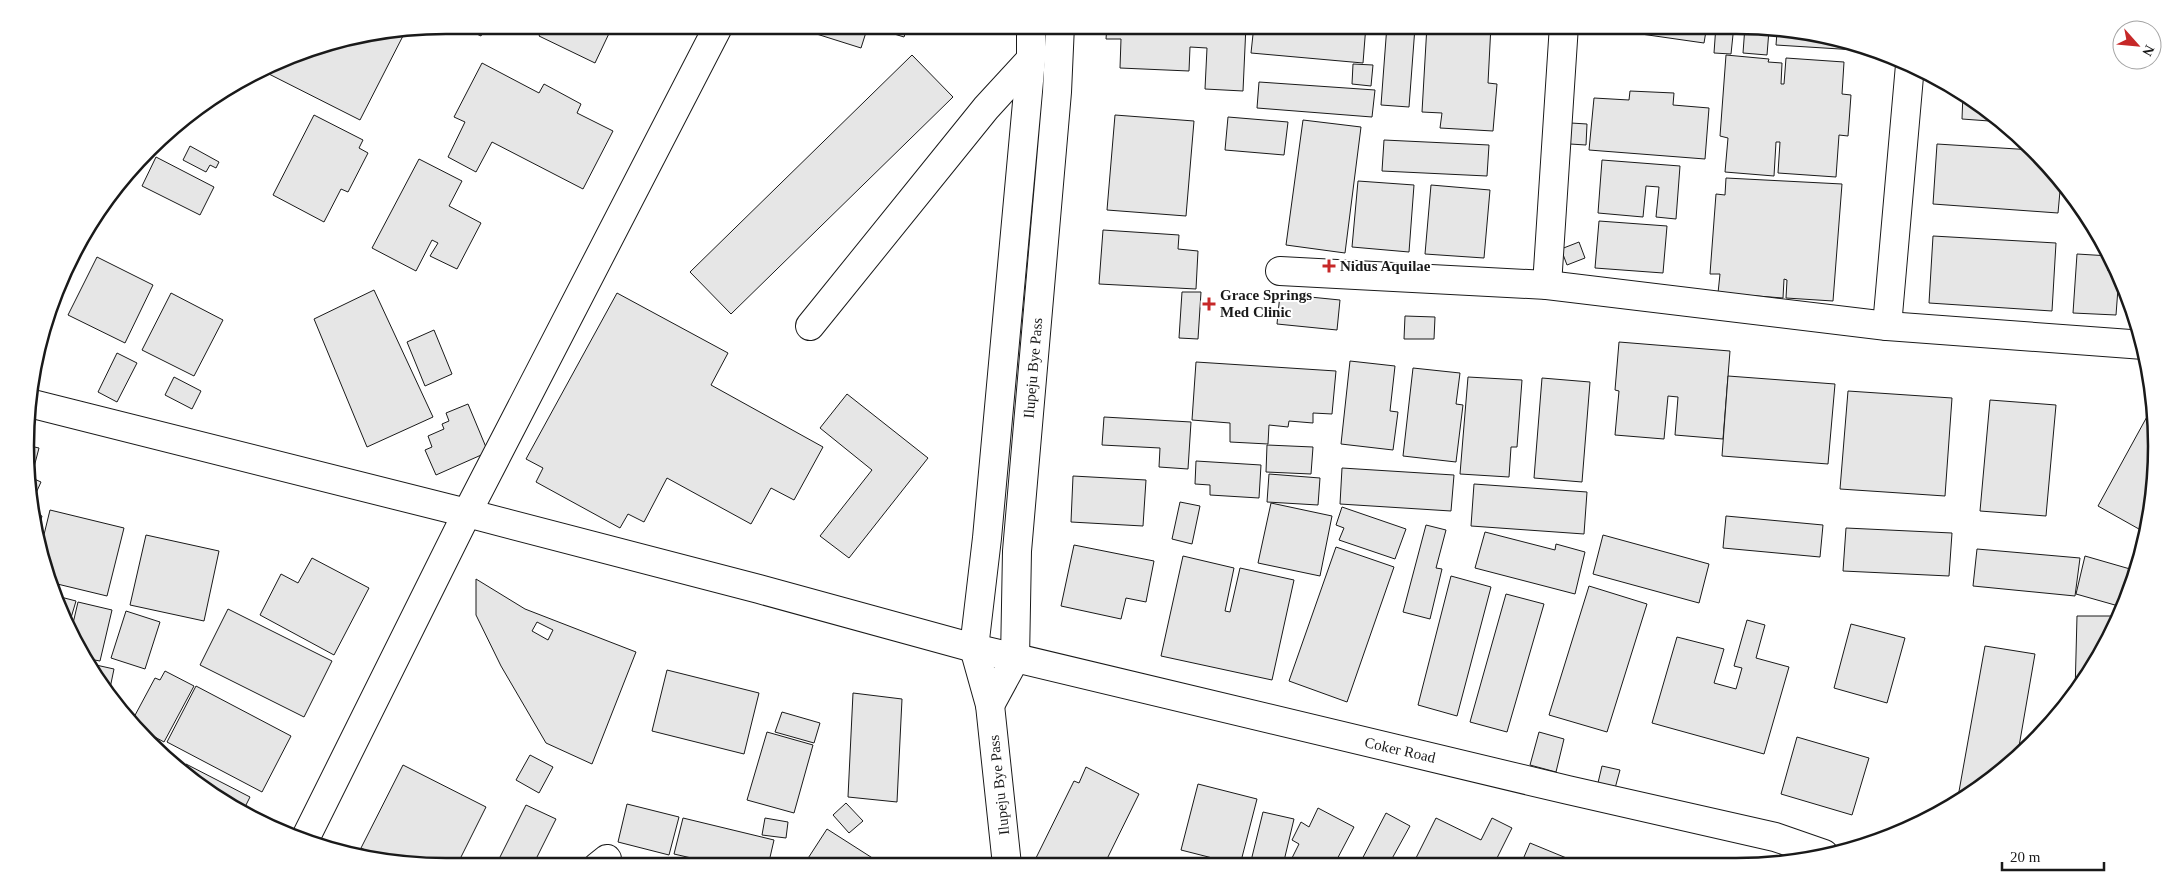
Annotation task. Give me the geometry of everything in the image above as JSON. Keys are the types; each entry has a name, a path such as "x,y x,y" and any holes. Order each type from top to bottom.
{"street":[{"path":"307,834 466,513 714,34"},
{"name":"Ilupeju Bye Pass","path":"1006,858 990,705 974,648 987,538 1031,59 1031,34"},
{"name":"Ilupeju Bye Pass","path":"990,705 1016,658 1017,550 1057,92 1060,34"},
{"path":"1547,284 1563,34"},
{"path":"810,326 986,108 1031,59"},
{"path":"1886,326 1909,72"},
{"path":"1280,271 1547,284 1886,326 2135,344"},
{"name":"Coker Road","path":"36,405 466,513 974,648 1568,790 1775,837 1814,850"}],"building":[{"path":"540,34 609,34 595,63 539,36"},
{"path":"817,34 865,34 861,48"},
{"path":"894,34 905,34 904,37"},
{"path":"1106,34 1246,34 1243,91 1205,89 1207,48 1190,47 1189,71 1120,68 1121,39 1106,39"},
{"path":"1253,34 1365,34 1363,63 1251,53"},
{"path":"1386,34 1414,34 1409,107 1381,105"},
{"path":"1426,34 1491,34 1488,83 1497,84 1493,131 1440,128 1442,113 1422,112"},
{"path":"1641,34 1706,34 1704,43"},
{"path":"1715,34 1733,34 1731,54 1714,53"},
{"path":"1744,34 1769,35 1767,55 1743,53"},
{"path":"403,36 360,120 269,74 288,65 339,48"},
{"path":"1777,36 1790,37 1848,49 1776,45"},
{"path":"912,55 953,97 731,314 690,272"},
{"path":"1726,55 1769,59 1768,62 1782,63 1781,84 1784,84 1786,58 1844,62 1842,94 1851,95 1848,136 1839,135 1836,177 1778,173 1780,142 1776,142 1774,176 1725,172 1728,138 1720,136"},
{"path":"482,63 539,93 544,84 581,104 577,113 613,131 583,189 492,142 476,172 448,157 465,122 454,117"},
{"path":"1353,64 1373,65 1371,86 1352,84"},
{"path":"1259,82 1375,90 1372,117 1257,108"},
{"path":"1630,91 1674,93 1673,105 1709,108 1705,159 1589,150 1594,98 1629,100"},
{"path":"1963,102 1989,121 1962,119"},
{"path":"314,115 363,140 359,148 368,153 348,192 341,189 324,222 273,195"},
{"path":"1115,115 1194,121 1186,216 1107,210"},
{"path":"1228,117 1288,122 1284,155 1225,150"},
{"path":"1303,120 1361,127 1345,253 1286,245"},
{"path":"1571,123 1587,124 1586,145 1570,144"},
{"path":"1384,140 1489,145 1487,176 1382,171"},
{"path":"1937,144 2023,149 2060,191 2058,213 1933,204"},
{"path":"190,146 219,162 216,168 210,165 206,172 183,160"},
{"path":"156,157 214,187 200,215 142,186"},
{"path":"419,159 462,181 449,206 481,223 457,269 430,256 438,243 432,240 416,271 372,248"},
{"path":"1602,160 1680,166 1676,219 1656,217 1659,187 1646,186 1643,217 1598,213"},
{"path":"1726,178 1842,184 1833,301 1786,298 1787,280 1784,279 1783,298 1718,293 1720,274 1710,274 1716,194 1725,195"},
{"path":"1358,181 1414,185 1409,252 1352,247"},
{"path":"1431,185 1490,190 1484,258 1425,254"},
{"path":"1599,221 1667,226 1663,273 1595,268"},
{"path":"1103,230 1179,235 1178,249 1198,251 1196,289 1099,284"},
{"path":"1933,236 2056,243 2052,311 1929,303"},
{"path":"1579,242 1585,258 1567,265 1561,249"},
{"path":"2077,254 2101,255 2118,290 2116,315 2073,313"},
{"path":"97,257 153,285 125,343 68,315"},
{"path":"374,290 433,417 367,447 314,319"},
{"path":"1182,292 1201,292 1198,339 1179,338"},
{"path":"171,293 223,320 194,376 142,350"},
{"path":"617,293 728,353 711,385 823,447 794,500 771,488 751,524 667,478 644,522 628,514 620,528 536,482 543,468 526,459"},
{"path":"1280,294 1340,300 1337,330 1277,324"},
{"path":"1405,316 1435,317 1434,339 1404,339"},
{"path":"434,330 452,374 425,386 407,342"},
{"path":"1619,342 1730,351 1723,439 1675,435 1678,397 1668,396 1664,439 1615,435 1619,391 1615,390"},
{"path":"117,353 137,363 117,402 98,392"},
{"path":"1350,361 1395,366 1390,411 1398,412 1393,450 1341,444"},
{"path":"1196,362 1336,371 1332,414 1313,413 1313,423 1289,421 1288,427 1269,425 1268,444 1230,442 1230,423 1192,420"},
{"path":"1413,368 1460,373 1456,404 1463,405 1456,462 1403,456"},
{"path":"1728,376 1835,384 1828,464 1722,456"},
{"path":"174,377 201,391 192,409 165,395"},
{"path":"1468,377 1522,380 1517,447 1511,447 1509,477 1460,474"},
{"path":"1542,378 1590,382 1582,482 1534,478"},
{"path":"1848,391 1952,398 1945,496 1840,489"},
{"path":"847,394 928,458 849,558 820,536 872,470 820,428"},
{"path":"1990,400 2056,405 2046,516 1980,511"},
{"path":"468,404 488,452 436,475 425,450 432,447 428,436 444,429 442,424 449,421 446,413"},
{"path":"1104,417 1191,422 1188,469 1159,467 1160,448 1102,445"},
{"path":"2147,417 2147,473 2145,500 2139,529 2098,506"},
{"path":"1267,445 1313,447 1311,474 1266,472"},
{"path":"34,447 39,448 35,465"},
{"path":"1196,461 1261,465 1259,498 1210,495 1210,485 1195,484"},
{"path":"1342,468 1454,475 1451,511 1340,504"},
{"path":"1269,474 1320,478 1318,505 1267,502"},
{"path":"1073,476 1146,480 1143,526 1071,522"},
{"path":"35,480 41,482 36,492"},
{"path":"1474,484 1587,492 1584,534 1471,526"},
{"path":"1180,502 1200,506 1192,544 1172,539"},
{"path":"1271,503 1332,516 1320,576 1258,563"},
{"path":"1342,507 1406,529 1395,559 1339,540 1344,528 1336,525"},
{"path":"50,510 124,528 107,596 58,584 44,535"},
{"path":"1726,516 1823,525 1820,557 1723,548"},
{"path":"1426,525 1446,530 1436,568 1442,569 1430,619 1403,612"},
{"path":"1846,528 1952,533 1949,576 1843,571"},
{"path":"1485,532 1555,550 1556,544 1585,552 1575,594 1475,568"},
{"path":"146,535 219,551 204,621 130,605"},
{"path":"1603,535 1709,564 1699,603 1593,574"},
{"path":"1074,545 1154,561 1146,602 1126,598 1121,619 1061,606"},
{"path":"1336,547 1394,567 1347,702 1289,681"},
{"path":"1977,549 2080,558 2075,596 1973,586"},
{"path":"1183,556 1234,568 1225,611 1230,612 1240,568 1294,580 1272,680 1161,656"},
{"path":"2085,556 2129,569 2116,605 2076,594"},
{"path":"312,558 369,588 334,655 260,615 281,574 298,583"},
{"path":"1451,576 1491,587 1457,716 1418,705"},
{"path":"476,579 525,609 636,652 592,764 546,743 501,666 476,615","holes":["537,622 553,630 548,640 532,631"]},
{"path":"1589,586 1647,604 1607,732 1549,715"},
{"path":"1506,594 1544,604 1507,732 1470,722"},
{"path":"63,598 76,601 71,617"},
{"path":"78,602 112,610 100,661 94,660 73,622"},
{"path":"228,609 332,661 304,717 200,665"},
{"path":"126,611 160,622 145,669 111,658"},
{"path":"2077,616 2112,616 2093,652 2075,680"},
{"path":"1747,620 1765,625 1756,658 1789,667 1764,754 1652,723 1677,637 1724,649 1714,683 1736,689 1742,668 1734,666"},
{"path":"1851,624 1905,638 1887,703 1834,688"},
{"path":"1985,646 2035,654 2019,746 1987,773 1959,793"},
{"path":"97,665 114,669 111,685"},
{"path":"667,670 759,693 744,754 652,731"},
{"path":"165,671 194,686 164,742 151,735 135,716 155,678 160,680"},
{"path":"196,686 291,736 262,792 167,742"},
{"path":"853,693 902,699 897,802 848,797"},
{"path":"782,712 820,723 814,743 775,732"},
{"path":"767,732 813,745 794,813 747,800"},
{"path":"1539,732 1564,739 1556,772 1530,765"},
{"path":"1797,737 1869,758 1852,815 1781,794"},
{"path":"530,755 553,767 539,793 516,780"},
{"path":"186,764 250,797 246,806 217,789"},
{"path":"403,765 486,807 460,858 392,855 361,848"},
{"path":"1602,766 1620,770 1614,792 1597,787"},
{"path":"1086,767 1139,794 1107,858 1036,858 1074,781 1079,783"},
{"path":"1198,784 1257,799 1242,858 1212,858 1181,850"},
{"path":"846,803 863,821 849,833 833,815"},
{"path":"627,804 679,817 669,855 618,842"},
{"path":"526,805 556,819 536,858 500,858"},
{"path":"1318,808 1354,827 1338,858 1292,858 1299,844 1292,840 1301,822 1309,827"},
{"path":"1263,812 1294,819 1285,858 1252,858"},
{"path":"1386,813 1410,826 1392,858 1363,858"},
{"path":"683,818 774,840 770,858 691,858 674,854"},
{"path":"765,818 788,822 786,838 762,835"},
{"path":"1436,818 1481,840 1492,818 1512,828 1497,858 1416,858"},
{"path":"827,829 872,858 808,858"},
{"path":"1530,843 1566,858 1524,858"}],"place":[{"name":"Nidus Aquilae","path":"1329,266"},
{"name":"Grace Springs Med Clinic","path":"1209,304"}]}
